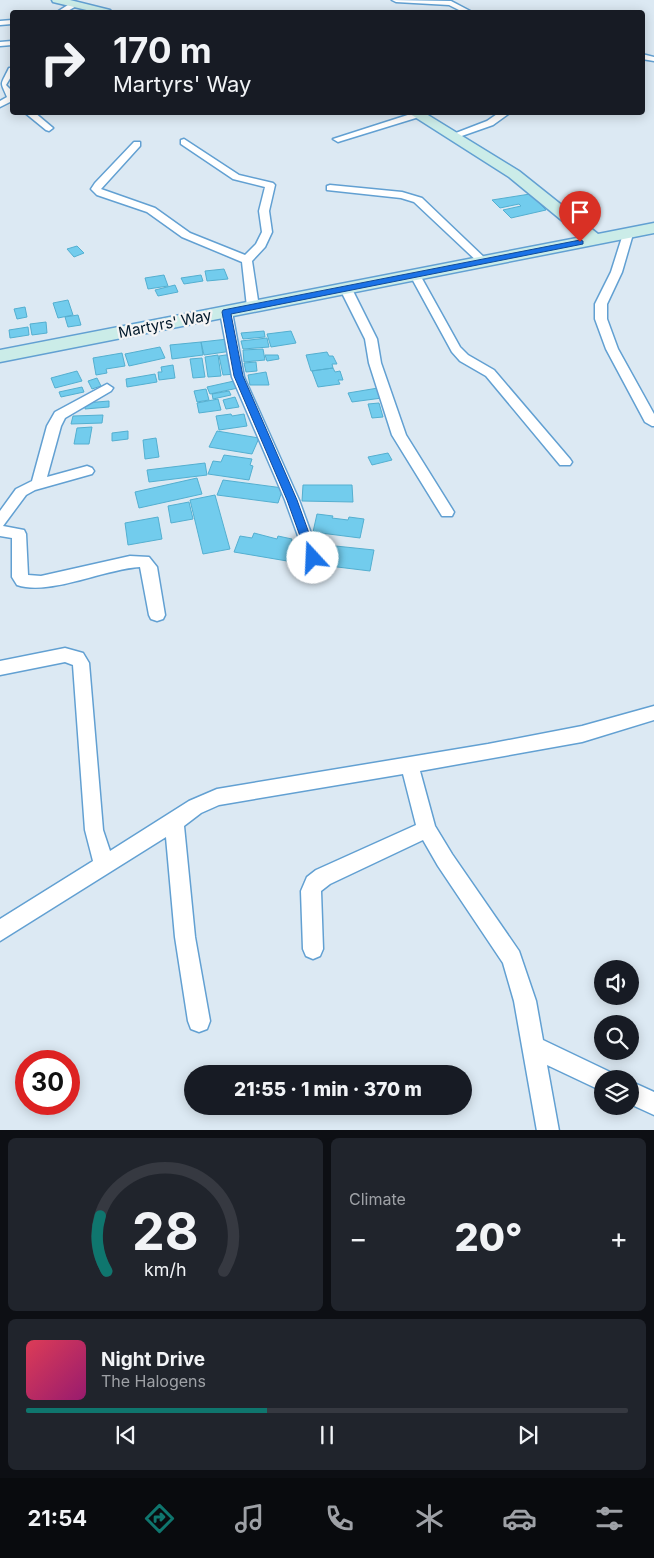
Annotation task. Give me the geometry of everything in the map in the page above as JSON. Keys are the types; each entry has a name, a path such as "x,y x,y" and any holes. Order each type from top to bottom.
{"main road":[{"path":"57,0 97,10"},
{"path":"417,115 514,174 594,240"},
{"name":"Martyrs' Way","path":"0,356 654,228"}],"street":[{"path":"396,0 451,3 464,10"},
{"path":"64,10 74,5"},
{"path":"1,86 10,72"},
{"path":"32,115 49,128"},
{"path":"338,139 412,115"},
{"path":"453,136 490,123 502,115"},
{"path":"184,142 236,177 270,185 264,211 267,232 261,244 247,260 252,307"},
{"path":"137,144 96,189 100,193 151,210 186,235 247,260"},
{"path":"330,188 402,195 418,200 484,262"},
{"path":"628,234 615,276 602,299 600,310 606,335 619,364 652,422"},
{"path":"415,275 456,349 464,358 490,373 565,462"},
{"path":"346,289 370,339 375,363 399,435 447,512"},
{"path":"226,312 238,376 292,500 313,558"},
{"path":"38,483 54,426 60,415 107,388"},
{"path":"0,522 20,492 38,483 87,472"},
{"path":"0,532 19,534 20,577 22,581 41,582 130,562 144,561 148,567 158,615"},
{"path":"0,668 65,655 77,658 80,663 94,830 104,864"},
{"path":"0,931 195,807 217,797 488,752 582,734 654,713"},
{"path":"409,765 427,829 444,860 512,958 525,1001 548,1130"},
{"path":"174,822 185,937 199,1021"},
{"path":"313,949 311,891 314,884 323,877 427,829"},
{"path":"533,1048 594,1076"},
{"path":"639,1096 654,1104"}],"building":[{"path":"530,194 546,210 511,218 503,210 521,206 519,204 500,208 492,200"},
{"path":"77,246 84,253 74,257 67,249"},
{"path":"224,269 228,279 207,281 205,271"},
{"path":"164,275 168,286 148,289 145,278"},
{"path":"201,275 203,281 184,284 181,278"},
{"path":"175,285 178,292 158,296 155,290"},
{"path":"68,300 73,315 58,318 53,303"},
{"path":"25,307 27,317 17,319 14,309"},
{"path":"78,315 81,325 68,327 65,317"},
{"path":"46,322 47,333 32,335 30,324"},
{"path":"28,327 29,335 10,338 9,330"},
{"path":"264,331 265,337 243,339 241,333"},
{"path":"291,331 296,343 271,347 267,334"},
{"path":"267,338 269,347 243,349 241,341"},
{"path":"228,339 232,351 204,355 201,342"},
{"path":"201,342 203,355 172,359 170,345"},
{"path":"160,347 165,358 129,366 125,354"},
{"path":"263,349 265,360 244,362 243,350"},
{"path":"327,352 329,356 333,356 337,364 332,364 333,368 311,371 306,355"},
{"path":"122,353 125,366 106,369 107,373 96,375 93,358"},
{"path":"232,354 236,374 223,375 219,356"},
{"path":"218,355 221,376 208,377 205,357"},
{"path":"265,355 278,355 279,359 267,361"},
{"path":"202,358 205,377 193,378 190,359"},
{"path":"256,362 257,371 246,372 244,363"},
{"path":"173,365 175,378 159,380 158,372 162,372 161,367"},
{"path":"333,368 335,372 340,371 343,380 338,380 340,384 318,387 312,371"},
{"path":"77,371 82,381 55,388 51,378"},
{"path":"266,372 269,385 250,385 248,375"},
{"path":"155,374 157,382 127,387 126,379"},
{"path":"97,378 101,386 92,389 88,381"},
{"path":"234,381 238,388 210,394 207,387"},
{"path":"82,387 84,392 61,397 59,392"},
{"path":"378,388 382,398 352,402 348,393"},
{"path":"206,389 209,400 197,402 194,391"},
{"path":"229,391 231,395 213,399 212,394"},
{"path":"235,397 239,407 226,409 223,400"},
{"path":"218,399 221,410 199,413 197,403"},
{"path":"109,401 109,407 85,409 85,403"},
{"path":"379,403 383,417 372,418 368,404"},
{"path":"231,414 232,416 244,414 247,426 219,430 216,416"},
{"path":"103,415 102,423 71,424 73,416"},
{"path":"92,427 89,444 74,444 77,428"},
{"path":"128,431 128,439 112,441 112,433"},
{"path":"217,431 259,438 252,454 209,447"},
{"path":"156,438 159,457 145,459 143,440"},
{"path":"388,453 392,460 372,465 368,457"},
{"path":"224,455 252,459 250,465 253,466 249,480 208,474 213,461 221,462"},
{"path":"205,463 207,475 149,482 147,470"},
{"path":"197,478 202,494 139,508 135,492"},
{"path":"223,480 283,488 278,503 217,495"},
{"path":"303,485 352,485 353,502 302,501"},
{"path":"215,495 230,549 203,554 190,500"},
{"path":"189,502 193,519 171,523 168,506"},
{"path":"317,514 348,520 349,517 364,519 360,538 313,532"},
{"path":"158,517 162,539 128,545 125,523"},
{"path":"254,533 277,539 278,536 292,539 291,543 299,544 293,562 234,552 240,536 252,538"},
{"path":"326,545 374,550 370,571 321,565"}],"route":[{"path":"313,558 272,451 252,411 238,376 226,312 580,242"}]}
